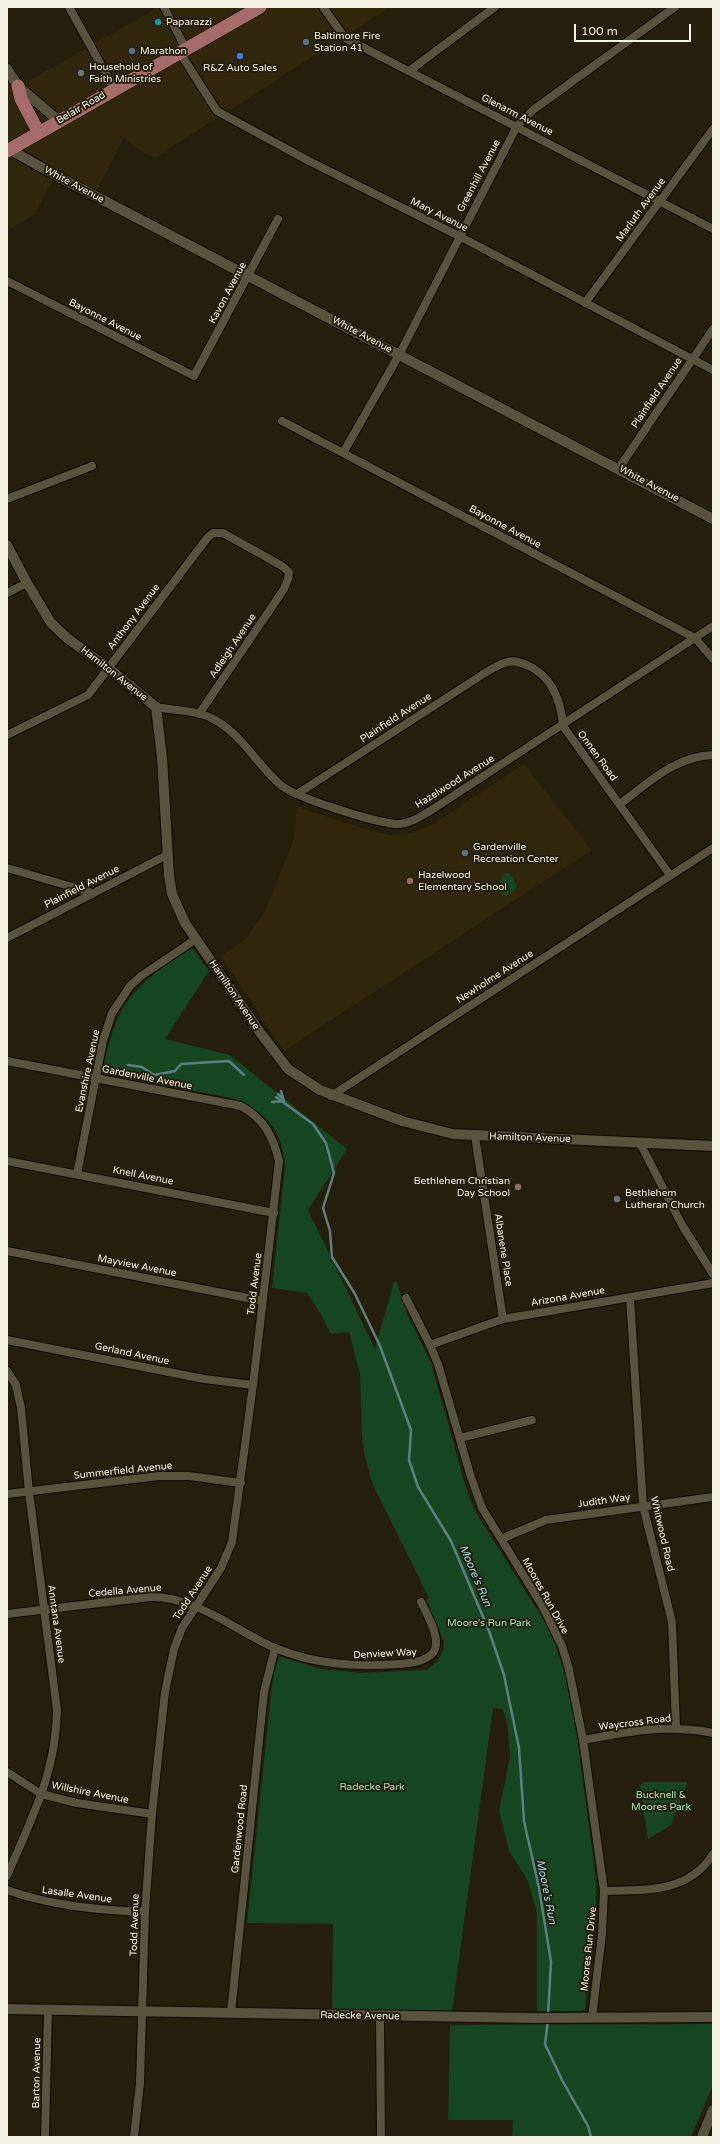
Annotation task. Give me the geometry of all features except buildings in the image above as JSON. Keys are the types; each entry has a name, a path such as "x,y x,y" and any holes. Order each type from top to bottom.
{"main road":[{"name":"Belair Road","path":"10,149 260,7"},
{"path":"18,86 21,99 39,133"}],"street":[{"path":"69,7 114,90"},
{"name":"Mary Avenue","path":"164,7 183,51 217,111 307,160 459,236 713,370"},
{"name":"Glenarm Avenue","path":"323,7 345,38 713,229"},
{"path":"409,71 495,7"},
{"name":"Greenhill Avenue","path":"343,453 399,355 517,126 533,110 675,7"},
{"path":"7,69 18,86 59,121"},
{"name":"Marluth Avenue","path":"584,303 713,129"},
{"name":"White Avenue","path":"10,149 45,170 619,468 713,519"},
{"name":"Kavon Avenue","path":"194,376 278,219"},
{"name":"Bayonne Avenue","path":"7,280 194,376"},
{"name":"Plainfield Avenue","path":"619,468 713,329"},
{"name":"Bayonne Avenue","path":"282,421 695,638 713,659"},
{"path":"7,498 92,466"},
{"name":"Anthony Avenue","path":"7,735 88,694 208,536 213,533 222,533 282,566 289,572 284,589"},
{"name":"Hamilton Avenue","path":"7,545 27,583 51,623 67,638 108,668 156,708 162,757 167,855 172,894 185,923 288,1069 308,1084 331,1096 430,1129 454,1134 713,1146"},
{"path":"7,592 27,583"},
{"name":"Adleigh Avenue","path":"199,714 284,589"},
{"name":"Hazelwood Avenue","path":"156,708 199,714 217,721 242,741 281,785 297,794 386,822 404,823 430,811 563,726 713,626"},
{"name":"Onnen Road","path":"508,662 515,661 529,666 548,681 560,706 563,726 670,875"},
{"name":"Plainfield Avenue","path":"297,794 485,673 508,662"},
{"path":"620,804 680,761 701,755 713,754"},
{"name":"Newholme Avenue","path":"331,1096 713,848"},
{"name":"Plainfield Avenue","path":"7,938 93,892 167,855"},
{"path":"7,868 93,892"},
{"name":"Evanshire Avenue","path":"77,1174 106,1028 112,1013 130,986 140,976 196,939"},
{"name":"Gardenville Avenue","path":"7,1061 235,1105"},
{"name":"Todd Avenue","path":"134,2137 139,2104 145,1912 152,1814 169,1668 182,1628 195,1606 210,1587 228,1555 237,1516 274,1213 279,1161 275,1145 268,1129 260,1119 245,1109 235,1105"},
{"name":"Albanene Place","path":"475,1136 503,1319"},
{"path":"640,1143 682,1225 713,1274"},
{"name":"Knell Avenue","path":"7,1161 274,1213"},
{"name":"Mayview Avenue","path":"7,1251 263,1300"},
{"name":"Arizona Avenue","path":"430,1345 503,1319 713,1283"},
{"name":"Whitwood Road","path":"630,1297 643,1506 672,1622 676,1728"},
{"name":"Moores Run Drive","path":"406,1298 430,1345 482,1508 543,1607 562,1646 574,1690 583,1740 604,1891 602,1934 592,2018"},
{"name":"Gerland Avenue","path":"7,1340 204,1379 253,1385"},
{"name":"Anntana Avenue","path":"7,1371 13,1378 19,1395 43,1610 57,1710 54,1754 41,1794 7,1876"},
{"path":"460,1438 532,1420"},
{"name":"Summerfield Avenue","path":"7,1494 160,1476 189,1476 240,1483"},
{"name":"Judith Way","path":"501,1540 544,1521 713,1497"},
{"name":"Cedella Avenue","path":"7,1614 150,1597 170,1598 195,1606 275,1648 328,1663"},
{"name":"Denview Way","path":"328,1663 373,1666 415,1664 431,1657 436,1644 430,1621 421,1602"},
{"name":"Gardenwood Road","path":"231,2013 264,1692 275,1648"},
{"name":"Waycross Road","path":"583,1740 633,1731 676,1728 713,1733"},
{"name":"Willshire Avenue","path":"7,1772 41,1794 77,1802 152,1814"},
{"path":"604,1891 650,1889 675,1886 696,1874 713,1854"},
{"name":"Lasalle Avenue","path":"7,1890 62,1905 112,1911 145,1912"},
{"name":"Radecke Avenue","path":"7,2009 534,2018 713,2017"},
{"name":"Barton Avenue","path":"45,2137 48,2010"},
{"path":"380,2016 381,2137"},
{"path":"702,2137 713,2110"}],"shaded area":[{"path":"159,7 390,7 155,158 141,151 124,138 94,196 55,175 35,214 7,231 7,80 13,76 21,85"},
{"name":"Hazelwood Elementary School","path":"524,764 592,850 284,1051 221,956 246,939 264,913 294,839 297,807 372,831 391,835 413,833 434,824"}],"green space":[{"path":"509,873 517,885 516,889 506,896 502,895 497,887 504,874"},
{"path":"189,949 193,949 209,971 165,1039 230,1055 347,1149 308,1210 375,1349 394,1282 397,1282 406,1312 431,1363 467,1491 475,1511 543,1619 552,1636 563,1667 575,1722 596,1879 596,1915 585,2009 582,2011 537,2011 537,1914 528,1881 509,1851 499,1811 510,1757 508,1727 503,1709 493,1708 452,2011 332,2009 333,1924 247,1923 273,1676 280,1657 321,1669 360,1673 427,1670 438,1661 444,1649 444,1641 426,1600 429,1598 373,1485 364,1453 362,1436 360,1374 349,1332 331,1334 307,1293 272,1288 285,1167 281,1143 277,1133 265,1117 235,1099 105,1073 103,1070 114,1027 130,998 140,986 153,975"},
{"name":"Bucknell & Moores Park","path":"643,1782 687,1782 671,1825 648,1839 640,1786"},
{"path":"713,2024 713,2085 691,2137 512,2137 513,2120 448,2120 450,2025"}],"waterway":[{"path":"128,1065 142,1067 154,1075 175,1071 181,1064 229,1061 244,1075"},
{"name":"Moore's Run","path":"281,1091 284,1101"},
{"name":"Moore's Run","path":"278,1094 283,1099"},
{"name":"Moore's Run","path":"276,1097 313,1124 326,1143 334,1173 323,1208 330,1231 332,1257 355,1294 380,1346 411,1430 409,1460 418,1487 451,1541 489,1631 504,1675 519,1748 524,1821 539,1888 551,1962 548,2015"},
{"name":"Moore's Run","path":"272,1102 284,1101"},
{"name":"Moore's Run","path":"548,2020 545,2044 562,2080 588,2126 591,2137"}],"place":[{"name":"Paparazzi","path":"158,22"},
{"name":"Baltimore Fire Station 41","path":"306,42"},
{"name":"Marathon","path":"132,51"},
{"name":"R&Z Auto Sales","path":"240,56"},
{"name":"Household of Faith Ministries","path":"81,73"},
{"name":"Gardenville Recreation Center","path":"465,853"},
{"name":"Hazelwood Elementary School","path":"410,881"},
{"name":"Bethlehem Christian Day School","path":"518,1187"},
{"name":"Bethlehem Lutheran Church","path":"617,1199"}],"park label":[{"name":"Moore's Run Park","path":"489,1623"},
{"name":"Radecke Park","path":"372,1787"}]}
